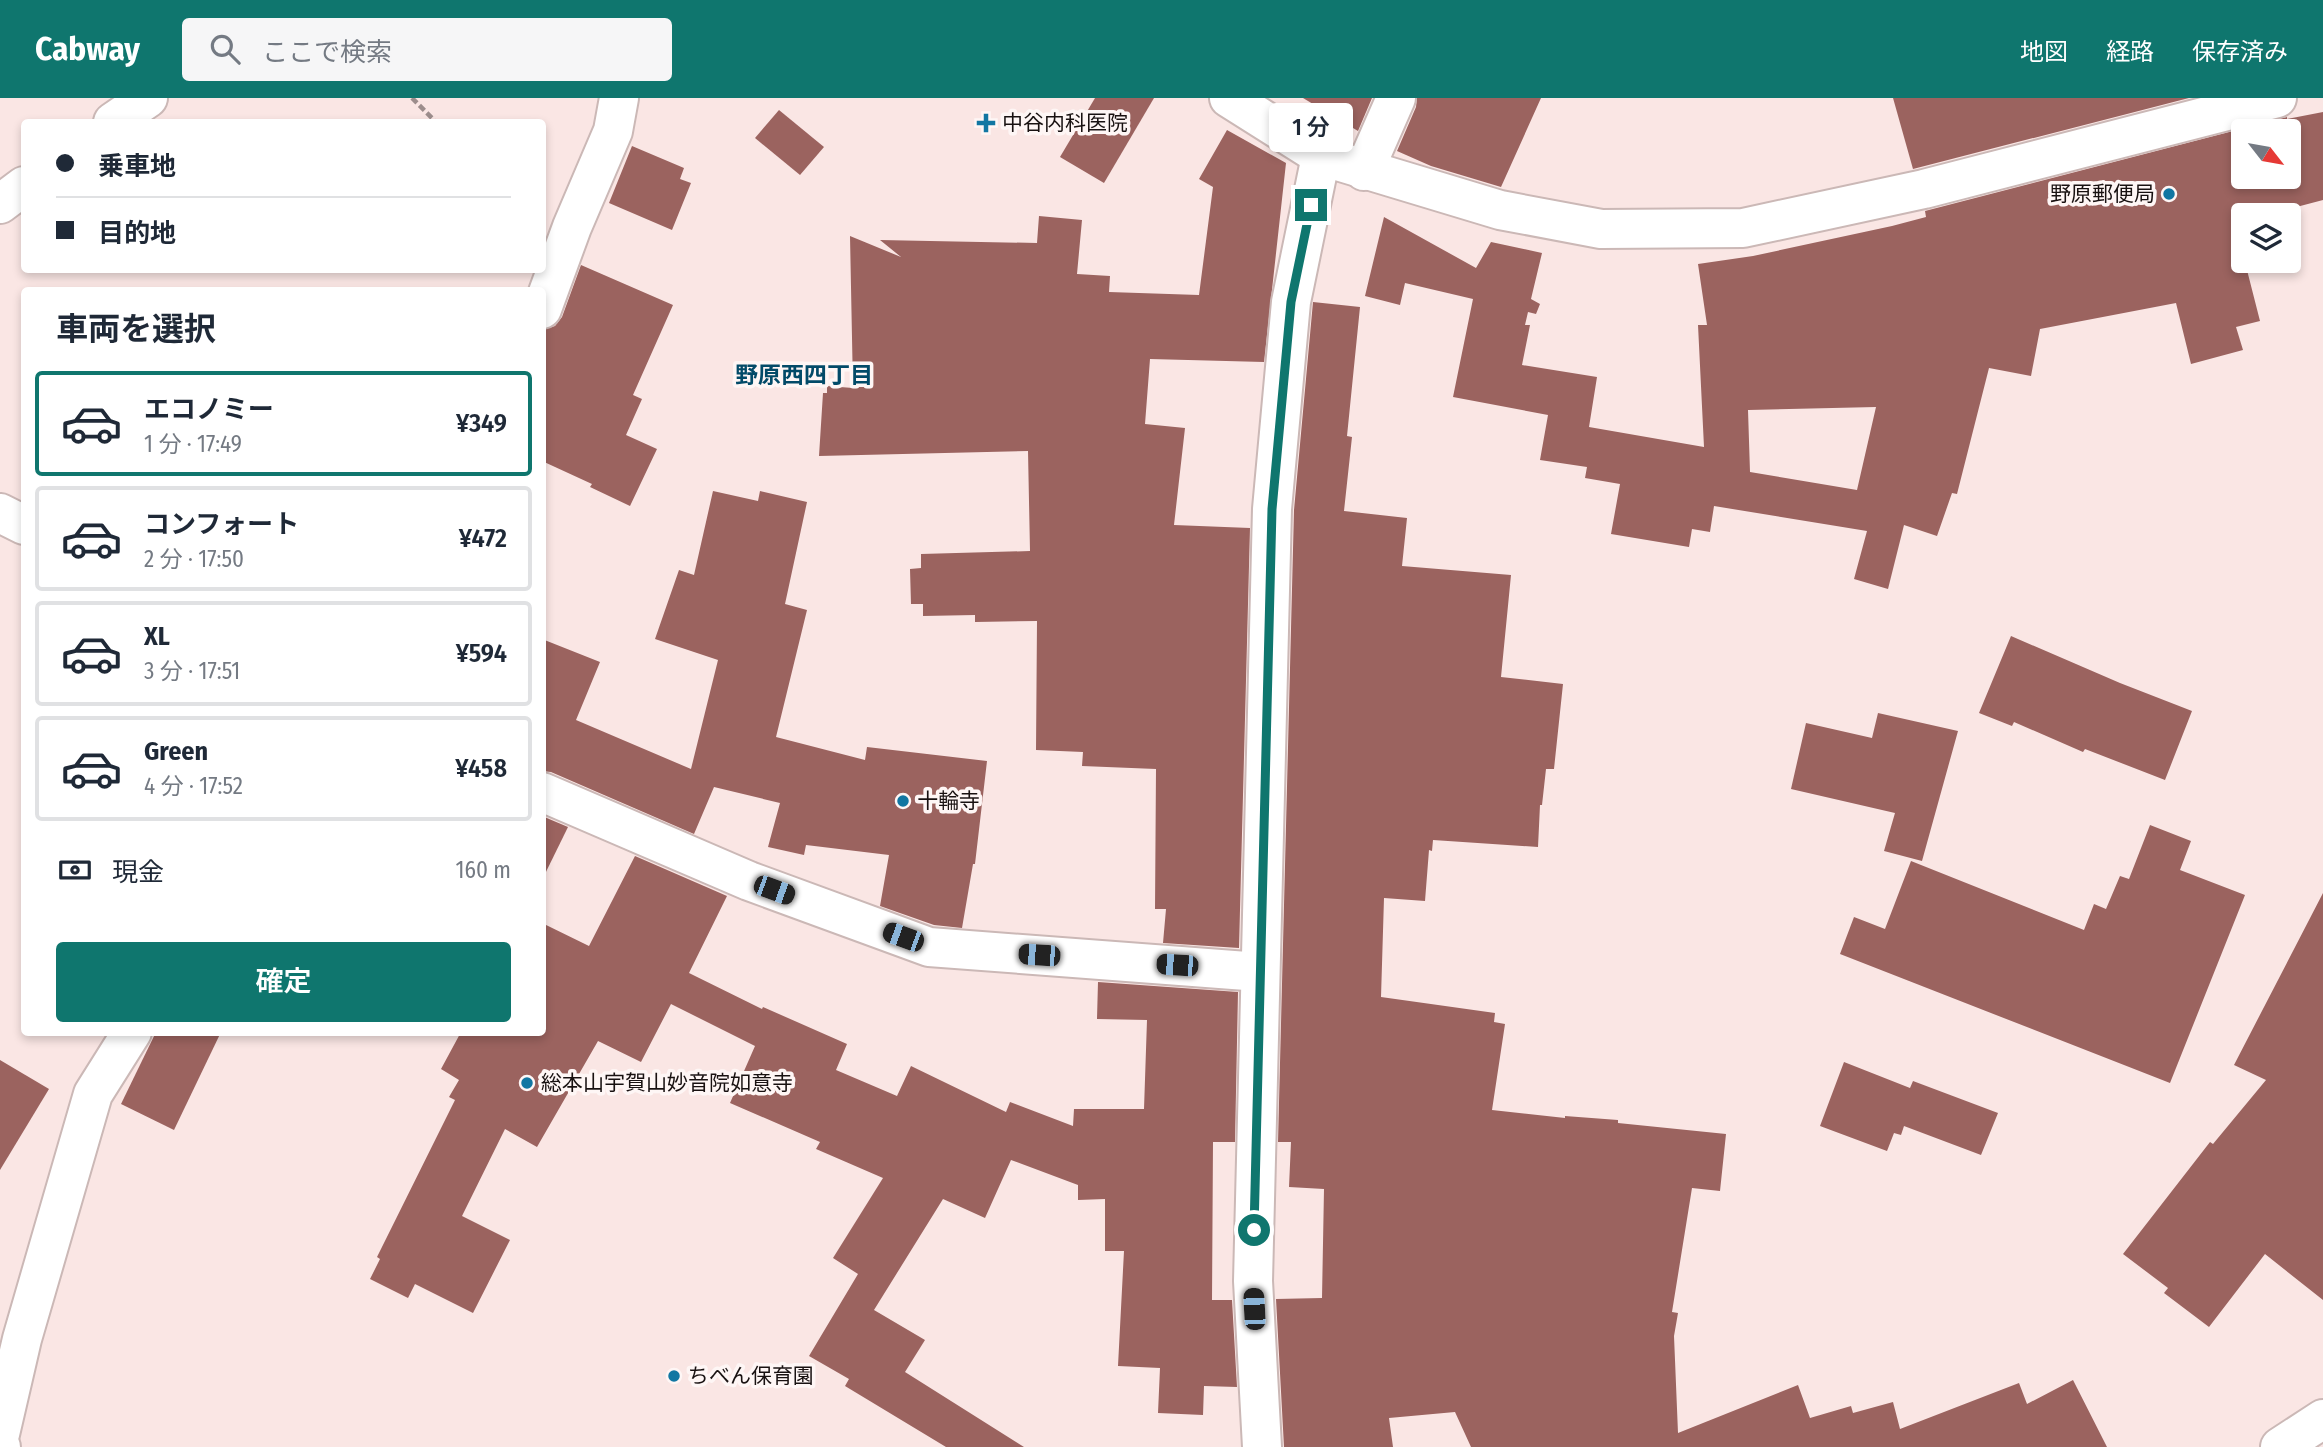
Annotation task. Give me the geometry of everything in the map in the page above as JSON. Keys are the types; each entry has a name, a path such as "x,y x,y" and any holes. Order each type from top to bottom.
{"street":[{"path":"117,119 148,98"},
{"path":"546,298 572,227 613,131 619,98"},
{"path":"1228,98 1321,156 1500,210 1601,229 1743,228 1924,189 2277,98"},
{"path":"1364,171 1396,98"},
{"path":"1262,1447 1253,1281 1272,509 1291,302 1321,156"},
{"path":"0,204 21,188"},
{"path":"0,513 21,524"},
{"path":"546,794 749,881 929,947 1260,972"},
{"path":"0,1434 22,1339 93,1094 129,1036"},
{"path":"2280,1447 2323,1419"}],"path":[{"path":"412,98 433,119"}],"building":[{"path":"1095,98 1154,98 1104,183 1060,157"},
{"path":"1303,98 1372,98 1358,131"},
{"path":"1417,98 1541,98 1501,187 1431,166 1397,151 1416,107"},
{"path":"1893,98 2189,98 1913,169"},
{"path":"779,110 824,147 800,175 755,138"},
{"path":"2323,112 2323,200 2301,206 2301,203 2231,203 2231,273 2248,273 2260,321 2236,327 2243,350 2191,364 2176,303 2040,329 2031,376 1989,368 1957,494 1952,493 1937,536 1904,525 1888,589 1854,579 1867,531 1714,506 1710,532 1692,529 1689,547 1611,534 1620,484 1585,478 1587,467 1540,460 1548,415 1453,397 1473,299 1405,283 1400,305 1365,296 1384,217 1476,268 1491,242 1542,253 1531,299 1540,304 1536,314 1528,312 1525,325 1530,325 1522,365 1597,377 1589,427 1704,447 1698,325 1707,325 1698,264 1753,256 1892,226 1926,217 1925,211 2231,132 2231,189 2301,189 2301,119 2287,119","holes":["1876,407 1857,490 1750,472 1748,410"]},
{"path":"1227,130 1286,163 1264,362 1150,359 1145,424 1185,428 1174,525 1250,528 1239,948 1163,943 1166,909 1155,909 1156,769 1082,766 1083,752 1036,750 1037,621 975,622 975,615 923,616 923,604 911,604 910,569 921,568 921,554 1030,551 1028,451 819,456 823,393 827,393 827,386 853,388 850,236 901,257 880,240 1037,243 1039,216 1082,220 1077,274 1110,276 1109,292 1199,295 1213,187 1199,179"},
{"path":"632,146 684,168 680,179 691,183 672,230 609,203"},
{"path":"581,265 673,305 633,395 642,399 626,435 657,449 630,506 590,487 592,484 546,463 546,329 555,326 562,317"},
{"path":"1313,302 1360,307 1347,436 1352,437 1344,511 1407,518 1402,566 1511,575 1501,677 1563,684 1554,769 1546,769 1540,805 1538,847 1433,840 1432,851 1429,850 1425,901 1384,898 1381,997 1495,1013 1494,1022 1505,1024 1492,1110 1565,1118 1618,1120 1618,1123 1726,1134 1720,1191 1692,1188 1672,1312 1678,1313 1674,1336 1678,1433 1798,1385 1810,1418 1851,1406 1853,1413 1893,1402 1900,1429 2019,1383 2027,1404 2073,1380 2107,1447 1471,1447 1455,1412 1389,1418 1393,1447 1284,1447 1276,1299 1322,1298 1324,1189 1289,1187 1291,1142 1278,1142 1294,510"},
{"path":"713,491 758,501 760,491 807,502 785,604 807,610 776,737 865,760 867,747 987,761 975,864 962,928 934,925 880,906 889,855 806,845 804,855 768,847 780,803 714,787 694,834 546,771 546,641 600,662 576,720 691,769 718,660 655,639 679,570 694,575"},
{"path":"2011,636 2192,711 2165,780 2085,749 2083,752 2014,722 2012,726 1979,713"},
{"path":"1878,713 1958,731 1922,861 1884,851 1895,813 1791,789 1806,723 1872,738"},
{"path":"546,818 568,827 546,872"},
{"path":"2150,825 2191,841 2180,870 2245,895 2170,1083 1840,954 1854,917 1885,929 1911,861 2084,930 2094,904 2106,909 2120,876 2129,879"},
{"path":"635,856 727,896 689,973 762,1009 763,1007 847,1044 836,1070 897,1096 911,1066 1006,1112 1010,1102 1073,1126 1074,1109 1144,1109 1147,1020 1097,1019 1098,982 1238,992 1235,1142 1213,1142 1212,1300 1232,1300 1237,1387 1204,1386 1203,1415 1158,1413 1160,1368 1118,1366 1124,1251 1105,1251 1105,1199 1078,1200 1078,1185 1011,1160 985,1218 943,1199 874,1310 925,1340 905,1372 1024,1447 946,1447 845,1386 849,1379 809,1356 858,1274 833,1258 883,1178 816,1149 820,1142 730,1103 755,1046 671,1004 641,1062 598,1041 537,1147 505,1129 462,1216 510,1240 473,1313 415,1284 408,1298 370,1279 380,1259 377,1257 455,1100 449,1097 459,1080 441,1069 459,1036 546,1036 546,925 589,946"},
{"path":"2323,893 2323,1300 2265,1254 2209,1327 2164,1293 2168,1288 2123,1254 2210,1142 2213,1144 2266,1080 2234,1065"},
{"path":"154,1036 219,1036 174,1130 121,1104"},
{"path":"0,1060 49,1089 0,1170"},
{"path":"1844,1062 1910,1088 1913,1081 1998,1113 1981,1155 1904,1126 1901,1135 1894,1133 1887,1151 1820,1126"}],"place":[{"name":"中谷内科医院","path":"986,123"},
{"name":"野原郵便局","path":"2169,194"},
{"name":"十輪寺","path":"903,801"},
{"name":"総本山宇賀山妙音院如意寺","path":"527,1083"},
{"name":"ちべん保育園","path":"674,1376"}],"district":[{"name":"野原西四丁目","path":"804,375"}],"route":[{"path":"1254,1230 1272,509 1291,302 1311,205"}]}
